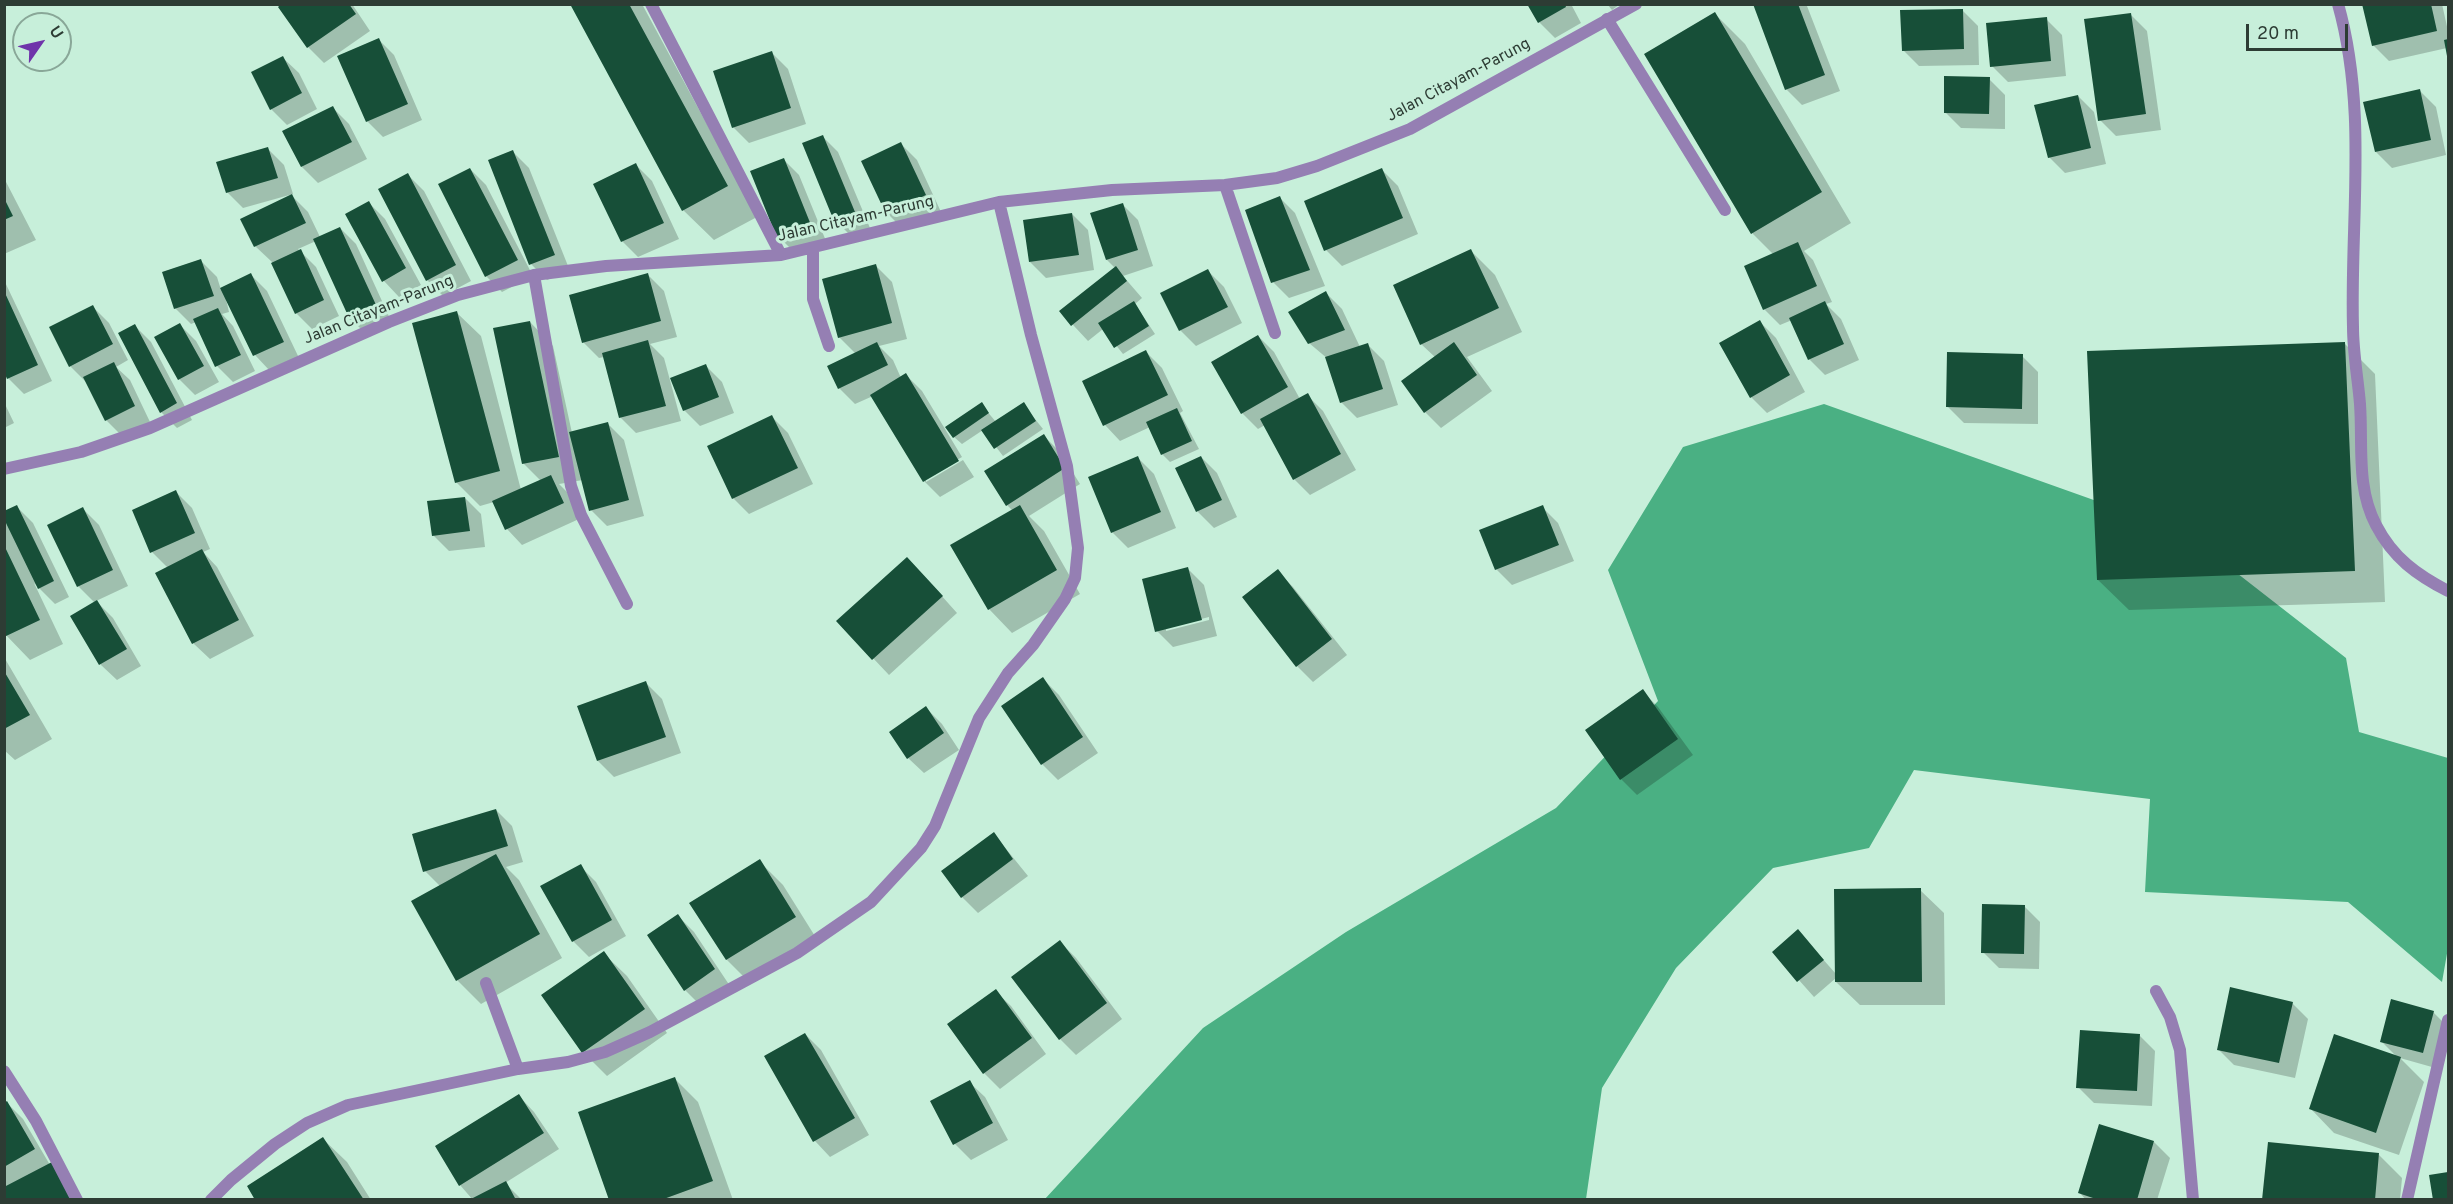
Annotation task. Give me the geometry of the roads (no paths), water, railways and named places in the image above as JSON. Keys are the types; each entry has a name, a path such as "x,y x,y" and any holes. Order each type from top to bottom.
{"street":[{"path":"651,4 782,255"},
{"name":"Jalan Citayam-Parung","path":"4,469 81,452 150,428 389,322 458,296 534,274 606,266 782,255 999,202 1112,190 1226,185 1277,178 1317,166 1410,129 1636,4"},
{"path":"2338,4 2344,27 2354,108 2353,328 2360,405 2362,483 2376,525 2401,561 2416,574 2448,591"},
{"path":"1607,19 1725,210"},
{"path":"1226,185 1275,333"},
{"path":"211,1200 231,1180 275,1144 307,1123 348,1105 518,1069 568,1062 605,1052 650,1032 797,953 872,902 921,848 935,826 979,718 1008,673 1033,645 1065,600 1075,578 1078,548 1067,466 1031,335 999,202"},
{"path":"813,248 813,299 829,346"},
{"path":"534,274 571,486 581,515 627,604"},
{"path":"486,983 518,1069"},
{"path":"2156,991 2170,1017 2180,1050 2193,1200"},
{"path":"2407,1200 2448,1020"},
{"path":"4,1071 36,1121 76,1200"}]}
